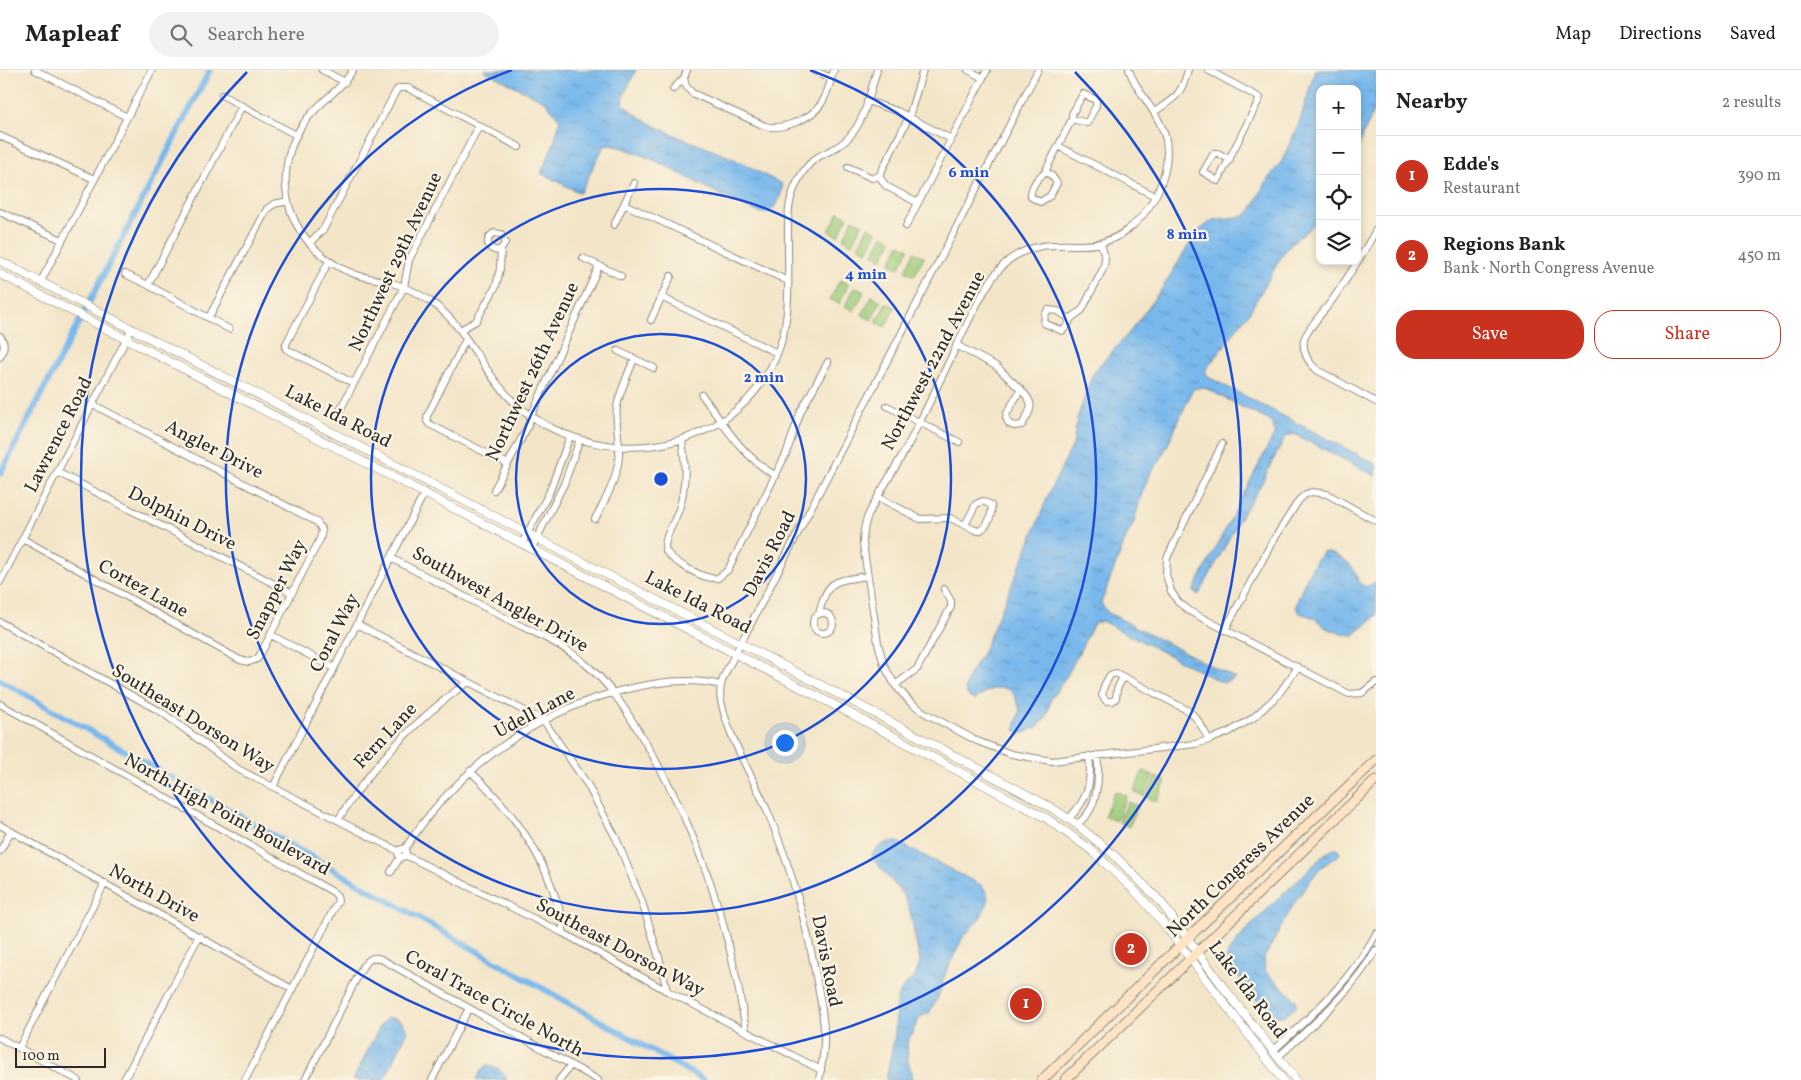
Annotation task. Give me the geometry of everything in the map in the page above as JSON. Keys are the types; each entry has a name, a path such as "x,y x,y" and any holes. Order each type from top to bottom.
{"main road":[{"name":"North Congress Avenue","path":"1042,1080 1188,938 1376,760"},
{"name":"North Congress Avenue","path":"1065,1080 1376,780"}],"street":[{"path":"35,70 127,118"},
{"path":"40,281 152,70"},
{"path":"322,70 345,82"},
{"path":"353,70 345,82 306,119 296,135 289,154 286,173 288,201 297,226 309,242 329,261 356,274 404,287 435,305 460,330 508,398 531,416 545,425 580,440 619,446 650,446 682,440 721,421 741,406 752,394 770,367 777,352 786,321 788,215 796,184 812,162 839,146 852,134 862,117 877,70"},
{"path":"673,89 684,78 688,70"},
{"path":"813,70 831,78"},
{"path":"684,78 686,86 692,93 765,126 774,128 784,127 817,110 824,99 834,70"},
{"path":"848,167 872,178 879,176 909,117 923,70"},
{"path":"968,70 983,78"},
{"path":"906,226 987,70"},
{"name":"Davis Road","path":"819,1080 824,1043 823,1024 806,927 767,810 732,735 724,713 721,685 735,654 1038,70"},
{"name":"Northwest 22nd Avenue","path":"1129,70 1135,84 1163,129 1167,150 1165,170 1155,196 1144,214 1133,226 1120,235 1101,243 1039,246 1010,260 988,284 956,345 920,423 867,518 863,535 867,576 878,643 884,665 895,685 910,702 924,713 994,748 1022,757 1052,761 1196,744 1209,740 1244,724 1266,707 1284,688 1298,667"},
{"path":"1154,112 1177,96 1184,87 1188,70"},
{"path":"1208,70 1260,98 1230,160 1218,180 1203,172 1214,153 1218,153 1230,160"},
{"path":"309,242 323,230 396,91 404,87 519,147"},
{"path":"1046,172 1057,182 1050,196 1040,202 1031,197 1030,192 1040,176 1046,172 1072,119 1072,114 1083,94 1096,100 1096,106 1087,123 1072,119"},
{"path":"222,95 296,135"},
{"path":"867,101 892,109 951,139"},
{"path":"148,284 242,106"},
{"name":"Northwest 29th Avenue","path":"340,410 404,287 409,260 479,126"},
{"path":"0,136 94,179"},
{"path":"1058,146 1155,196"},
{"path":"879,176 886,186 918,203"},
{"path":"614,225 634,183"},
{"path":"209,317 267,209 274,204 288,201"},
{"path":"624,204 788,281"},
{"path":"0,212 62,240"},
{"path":"1376,230 1373,241 1333,299 1307,332 1304,350 1310,364 1317,370 1376,402"},
{"path":"501,234 492,234 488,241 489,246 493,250 501,249"},
{"path":"460,330 476,321 496,286 500,269 501,249 505,242"},
{"path":"1070,319 1082,310 1104,267 1105,258 1101,243"},
{"name":"Northwest 26th Avenue","path":"583,258 622,276"},
{"name":"Lake Ida Road","path":"0,261 741,643 1033,797 1076,824 1114,855 1146,885 1296,1080"},
{"path":"329,261 286,344 286,348 289,352 351,382 355,381"},
{"name":"Northwest 26th Avenue","path":"494,490 528,426 599,266"},
{"name":"Lake Ida Road","path":"0,274 425,492 890,734 1046,818 1076,838 1109,866 1151,908 1283,1080"},
{"path":"125,274 148,284 229,329"},
{"path":"651,320 671,276"},
{"path":"661,297 777,352"},
{"name":"Lawrence Road","path":"0,582 132,328"},
{"path":"0,357 4,349 2,338"},
{"path":"466,339 427,416 427,421 429,424 508,464"},
{"path":"956,345 996,366 1021,389 1028,397 1031,406 1022,425 1014,426 1009,424 1006,418 1021,389"},
{"path":"618,351 654,368"},
{"path":"595,519 609,491 619,459 616,422 619,399 634,359"},
{"path":"682,440 685,461 683,492 677,514 664,544 667,553 672,558 706,578 718,578 728,570 776,476 801,411 828,362"},
{"path":"702,396 746,454 776,476"},
{"name":"Angler Drive","path":"92,404 314,519 320,526"},
{"path":"887,406 959,442"},
{"path":"522,543 549,493 570,436"},
{"path":"532,548 564,484 580,440"},
{"path":"1222,444 1168,554 1166,575 1176,598 1191,612 1349,694 1358,694 1366,691 1376,682"},
{"name":"Dolphin Drive","path":"57,472 292,593"},
{"name":"Coral Way","path":"272,787 425,492"},
{"path":"1225,630 1271,544 1299,500 1306,494 1319,492 1327,494 1376,521"},
{"path":"878,498 920,519 946,518 976,530 983,529 990,517 992,512 990,505 983,501 976,504 965,525"},
{"name":"Snapper Way","path":"249,662 260,655 271,635 320,539 322,530 320,526"},
{"name":"Cortez Lane","path":"23,539 240,660 249,662"},
{"name":"Southwest Angler Drive","path":"390,558 573,654 599,676 613,693 655,759 685,817 700,852 730,945 746,1032"},
{"path":"819,614 822,603 832,584 840,580 867,576"},
{"path":"895,685 917,669 952,607 951,601 944,589"},
{"name":"Southeast Dorson Way","path":"0,622 162,713 238,769 563,933 667,991 821,1070"},
{"path":"356,624 544,720 587,784 616,838 642,902 658,953 667,991"},
{"path":"271,635 334,668"},
{"path":"1123,677 1191,712 1209,740"},
{"name":"Udell Lane","path":"391,872 432,811 470,771 506,744 544,720 613,693 655,684 677,681 704,681 721,685"},
{"name":"Fern Lane","path":"338,820 361,785 392,747 428,712 468,682"},
{"name":"North High Point Boulevard","path":"0,704 337,896 338,901 245,1080"},
{"path":"890,734 900,730 911,732"},
{"path":"1046,818 1064,824 1076,824 1086,818 1091,808 1098,774 1097,755"},
{"path":"1068,819 1079,809 1086,794 1091,775 1089,756"},
{"path":"470,771 516,820 537,854 556,899 564,924 563,933"},
{"name":"North Drive","path":"0,825 292,988"},
{"path":"0,851 10,831"},
{"path":"19,1048 105,883"},
{"path":"1276,1054 1336,992 1359,963 1376,934"},
{"path":"124,1080 198,936"},
{"path":"1276,1054 1342,997 1365,968 1376,950"},
{"name":"Coral Trace Circle North","path":"305,1080 363,966 374,957 381,959 598,1080"},
{"path":"432,1080 469,1008"},
{"path":"0,1038 78,1080"},
{"path":"559,1080 571,1065"}],"green space":[{"path":"839,212 848,217 838,236 829,231"},
{"path":"853,219 862,224 852,244 843,239"},
{"path":"868,227 877,232 867,251 858,246"},
{"path":"883,235 892,240 882,259 873,254"},
{"path":"900,244 909,249 899,268 890,264"},
{"path":"914,252 924,257 914,276 905,271"},
{"path":"840,280 849,284 839,304 830,299"},
{"path":"855,287 864,292 854,311 845,306"},
{"path":"872,296 881,301 871,320 862,315"},
{"path":"886,303 895,307 885,327 876,322"},
{"path":"1143,771 1153,775 1144,796 1134,791"},
{"path":"1155,777 1166,781 1156,802 1146,797"},
{"path":"1115,791 1127,796 1116,821 1104,816"},
{"path":"1128,802 1138,806 1129,827 1119,822"}],"water":[{"path":"483,70 636,70 624,95 623,104 659,128 734,159 782,184 780,198 774,207 767,212 762,213 752,210 660,163 611,145 604,146 580,193 541,173 554,143 560,120 546,102"},
{"path":"1315,70 1376,70 1373,112 1362,135 1361,142 1361,85 1316,85 1316,222 1286,249 1250,311 1205,371 1208,377 1376,464 1376,476 1294,434 1285,437 1257,492 1241,516 1199,595 1193,592 1275,433 1272,422 1203,387 1193,389 1159,462 1151,472 1142,493 1133,525 1127,535 1101,603 1107,612 1235,678 1223,683 1102,621 1094,623 1069,672 1051,699 1047,714 1042,723 1022,734 1015,730 1020,710 1010,690 1005,688 992,689 975,700 970,698 965,689 968,677 983,652 1050,491 1073,445 1077,419 1092,376 1129,333 1163,287 1197,232 1213,220 1244,216 1250,212 1268,179 1282,161 1300,121"},
{"path":"1323,552 1335,555 1346,561 1354,570 1358,582 1366,587 1376,582 1376,616 1354,635 1342,634 1326,628 1315,618 1300,613 1296,607 1307,578 1315,562"},
{"path":"895,841 981,885 987,893 988,902 980,918 963,937 945,974 938,997 929,1013 920,1017 907,1043 908,1061 913,1080 886,1080 895,1035 896,1004 899,994 905,985 915,977 920,962 910,911 904,896 873,859 872,854 877,849 885,843"},
{"path":"1335,848 1340,854 1320,868 1296,900 1264,958 1265,971 1296,1000 1296,1006 1285,1015 1277,1017 1266,1012 1226,958 1231,948 1251,925 1326,853"},
{"path":"387,1018 400,1021 408,1031 384,1080 353,1080 380,1026"},
{"path":"486,1065 499,1069 506,1076 507,1080 476,1080"}],"waterway":[{"path":"0,474 210,70"},
{"path":"0,680 704,1080"}],"place":[{"name":"Regions Bank","path":"1131,949"},
{"name":"Edde's","path":"1026,1004"}]}
